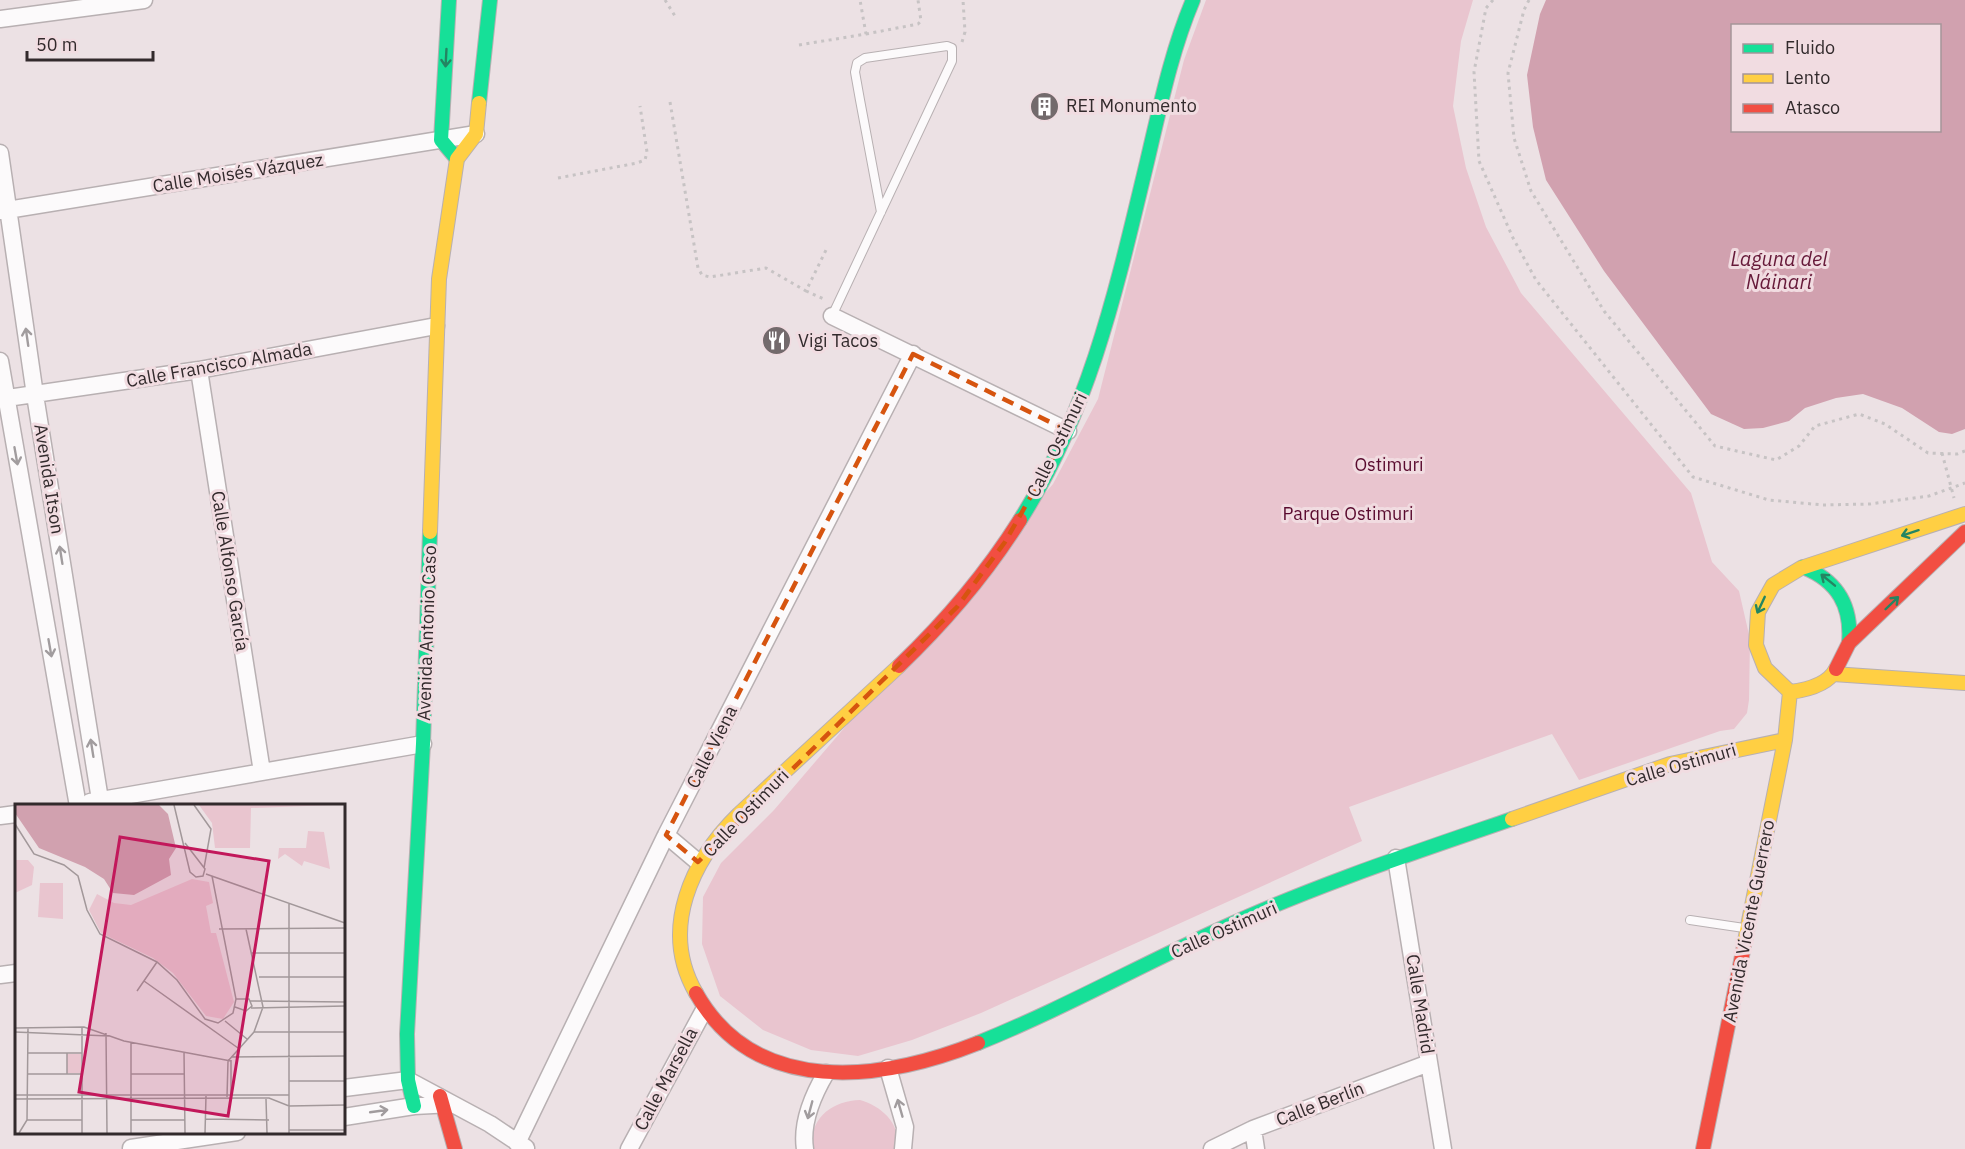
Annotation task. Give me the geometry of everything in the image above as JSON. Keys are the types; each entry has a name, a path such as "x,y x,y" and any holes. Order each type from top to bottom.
{"street":[{"path":"0,19 138,0"},
{"path":"449,0 441,140 456,159 476,134 490,0"},
{"name":"Calle Ostimuri","path":"1193,0 1173,57 1107,321 1083,395 1068,431 1005,542 957,607 875,689 730,824 698,862 689,885 681,939 683,962 704,1010 730,1036 757,1055 777,1065 826,1073 888,1068 942,1054 992,1036 1221,928 1396,858 1666,765 1785,740"},
{"name":"Calle Moisés Vázquez","path":"5,211 476,134"},
{"name":"Avenida Itson","path":"0,153 5,211 100,803"},
{"name":"Avenida Antonio Caso","path":"414,1106 408,1080 407,1034 423,744 436,326 439,279 456,159"},
{"path":"835,310 913,354 1068,431"},
{"name":"Calle Francisco Almada","path":"3,399 199,370 436,326"},
{"name":"Calle Viena","path":"522,1146 666,836 913,354"},
{"name":"Avenida Itson","path":"0,361 3,399 75,804"},
{"name":"Calle Alfonso García","path":"199,370 262,772"},
{"path":"1962,515 1803,567 1785,576 1770,589 1762,600 1754,626 1757,652 1762,665 1770,676 1790,692 1810,689 1833,674 1849,643 1965,532"},
{"path":"1803,567 1826,577 1842,595 1851,618 1849,643"},
{"path":"1833,674 1965,683"},
{"name":"Avenida Vicente Guerrero","path":"1703,1149 1785,740 1790,692"},
{"path":"100,803 423,744"},
{"path":"0,816 15,814"},
{"path":"666,836 698,862"},
{"name":"Calle Madrid","path":"1396,858 1443,1149"},
{"path":"0,975 15,973"},
{"name":"Calle Marsella","path":"629,1149 704,1010"},
{"name":"Calle Berlín","path":"1212,1149 1253,1129 1429,1063"},
{"path":"888,1068 905,1127 903,1149"},
{"path":"804,1149 804,1133 809,1111 826,1073"},
{"path":"345,1088 408,1080 522,1146"},
{"path":"345,1117 445,1102"},
{"path":"445,1102 454,1149"},
{"path":"1253,1129 1256,1149"},
{"path":"130,1143 221,1134"}],"lane":[{"path":"835,310 952,61 952,48 939,46 865,58 857,63 855,72 880,212"},
{"path":"1690,920 1747,928"}],"path":[{"path":"665,0 675,16"},
{"path":"860,0 866,34"},
{"path":"799,45 918,24 921,21 918,0"},
{"path":"952,48 963,41 966,32 963,0"},
{"path":"1493,0 1486,8 1474,72 1479,161 1513,238 1536,280 1693,477 1769,500 1823,505 1870,504 1919,498 1965,483"},
{"path":"1529,0 1524,10 1508,73 1514,138 1531,191 1604,311 1715,446 1776,460 1799,446 1815,426 1859,414 1885,424 1928,453 1965,451"},
{"path":"670,102 698,268 702,275 711,277 766,268 835,310"},
{"path":"558,178 638,163 645,159 647,152 640,106"},
{"path":"806,291 826,250"},
{"path":"1942,453 1962,515"}],"highlighted area":[{"path":"913,354 1068,431 1005,542 957,607 698,862 666,835"}],"green space":[{"name":"Parque Ostimuri","path":"1206,0 1473,0 1461,41 1453,106 1466,168 1486,227 1521,293 1691,493 1712,562 1739,591 1750,639 1747,713 1734,729 1720,731 1579,780 1552,734 1349,807 1362,841 981,1013 912,1040 858,1056 811,1050 763,1030 720,996 702,944 703,897 721,863 774,810 1053,484 1098,399 1184,60"},
{"path":"860,1100 876,1107 888,1117 896,1131 898,1149 812,1149 814,1128 824,1113 840,1104"}],"water":[{"name":"Laguna del Náinari","path":"1546,0 1965,0 1965,429 1952,434 1939,432 1902,408 1863,394 1836,398 1805,408 1789,421 1763,428 1744,429 1711,414 1604,271 1546,180 1533,127 1527,75 1540,14"}],"traffic: fast":[{"path":"449,0 441,140 457,159"},
{"path":"479,103 490,0"},
{"path":"1020,520 1065,435 1098,347 1124,255 1167,80 1178,40 1193,0"},
{"path":"414,1106 408,1080 407,1034 423,744 430,532"},
{"path":"1803,567 1834,587 1840,596 1848,617 1849,643"},
{"path":"978,1043 1039,1017 1254,914 1364,871 1512,819"}],"traffic: slow":[{"path":"430,532 439,279 457,159 476,134 479,103"},
{"path":"1836,669 1822,683 1790,692 1765,668 1756,645 1758,612 1773,585 1801,568 1965,514"},
{"path":"696,993 685,969 680,944 681,920 686,897 707,852 739,814 899,666"},
{"path":"1833,674 1965,683"},
{"path":"1744,946 1785,740 1790,692"},
{"path":"1512,819 1670,764 1785,740"}],"traffic: jam":[{"path":"899,666 964,597 1020,520"},
{"path":"1836,669 1849,643 1965,532"},
{"path":"1703,1149 1744,946"},
{"path":"696,993 721,1027 751,1050 786,1065 823,1072 862,1072 902,1066 978,1043"},
{"path":"440,1096 455,1149"}],"place":[{"name":"REI Monumento","path":"1045,106"},
{"name":"Vigi Tacos","path":"777,341"}],"park label":[{"name":"Ostimuri","path":"1389,465"}]}
